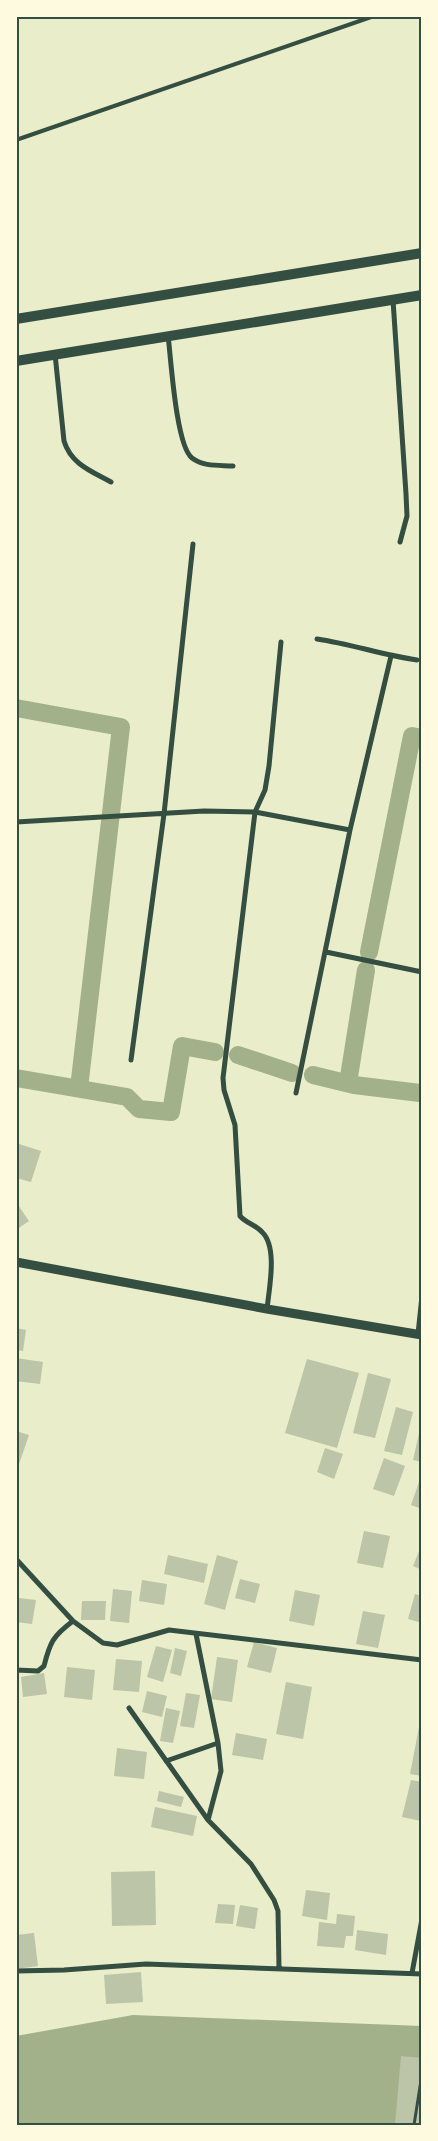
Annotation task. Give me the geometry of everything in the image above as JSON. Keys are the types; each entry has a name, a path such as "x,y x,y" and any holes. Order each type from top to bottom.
{"main road":[{"path":"16,319 422,253"},
{"path":"16,360 422,295"}],"street":[{"path":"393,300 407,516 400,542"},
{"path":"168,335 180,432 186,452 203,464 233,466"},
{"path":"55,354 64,441 67,451 76,463 111,482"},
{"path":"131,1060 164,814 193,544"},
{"path":"317,639 417,660"},
{"path":"267,1309 272,1254 269,1243 262,1232 240,1216 235,1125 224,1090 223,1078 255,812 265,790 269,766 281,642"},
{"path":"296,1093 350,830 391,656"},
{"path":"16,822 204,811 255,812 350,830"},
{"path":"326,952 422,972"},
{"path":"16,1262 267,1309 420,1335 422,1296"},
{"path":"16,1559 73,1621 103,1643 117,1645 169,1630 422,1660"},
{"path":"16,1670 38,1671 44,1666 49,1644 58,1632 73,1621"},
{"path":"196,1634 218,1743 221,1771 208,1820"},
{"path":"129,1708 208,1820 251,1864 274,1900 278,1911 279,1968"},
{"path":"166,1760 218,1743"},
{"path":"412,1973 422,1919"},
{"path":"16,1971 64,1970 146,1964 422,1974"}],"lane":[{"path":"16,140 374,16"}],"path":[{"path":"414,2125 422,2074"}],"shaded area":[{"path":"133,2015 422,2026 422,2125 16,2125 16,2036"}],"building":[{"path":"16,1143 41,1151 31,1182 16,1178"},
{"path":"16,1202 29,1221 16,1230"},
{"path":"16,1328 26,1330 23,1351 16,1350"},
{"path":"16,1358 43,1362 40,1384 16,1381"},
{"path":"307,1359 359,1373 337,1448 285,1433"},
{"path":"368,1373 391,1379 375,1438 353,1433"},
{"path":"396,1407 413,1412 402,1455 384,1451"},
{"path":"420,1429 422,1429 422,1462 413,1460"},
{"path":"16,1431 29,1435 18,1467 16,1467"},
{"path":"325,1448 343,1454 334,1479 317,1472"},
{"path":"384,1458 405,1466 394,1496 373,1489"},
{"path":"419,1482 422,1483 422,1509 411,1505"},
{"path":"364,1531 390,1536 383,1568 357,1563"},
{"path":"422,1544 422,1570 413,1566"},
{"path":"168,1555 208,1564 204,1583 164,1574"},
{"path":"217,1555 238,1561 225,1610 204,1604"},
{"path":"240,1579 260,1584 255,1603 235,1598"},
{"path":"142,1580 167,1584 164,1605 139,1601"},
{"path":"113,1589 132,1591 129,1623 110,1621"},
{"path":"295,1590 320,1595 314,1626 289,1621"},
{"path":"415,1594 422,1596 422,1623 408,1619"},
{"path":"19,1598 36,1600 32,1624 16,1622"},
{"path":"82,1601 106,1601 105,1620 81,1620"},
{"path":"363,1611 385,1615 378,1648 356,1644"},
{"path":"254,1642 277,1648 271,1673 247,1667"},
{"path":"156,1646 172,1650 163,1682 147,1677"},
{"path":"175,1648 187,1651 181,1676 170,1673"},
{"path":"217,1657 238,1660 232,1702 211,1699"},
{"path":"116,1659 142,1661 139,1692 113,1690"},
{"path":"67,1667 95,1670 92,1700 64,1697"},
{"path":"44,1673 47,1694 23,1697 21,1677"},
{"path":"286,1682 312,1687 303,1739 276,1734"},
{"path":"147,1691 167,1696 162,1717 142,1712"},
{"path":"186,1693 200,1695 194,1728 180,1726"},
{"path":"166,1708 180,1711 173,1743 160,1741"},
{"path":"419,1727 422,1727 422,1776 410,1774"},
{"path":"236,1733 267,1739 263,1760 232,1755"},
{"path":"117,1748 147,1752 144,1779 114,1776"},
{"path":"411,1780 422,1782 421,1821 402,1817"},
{"path":"159,1791 184,1797 181,1807 157,1801"},
{"path":"155,1807 197,1816 193,1836 151,1827"},
{"path":"155,1871 156,1925 112,1926 111,1872"},
{"path":"306,1890 330,1893 327,1920 302,1916"},
{"path":"218,1904 235,1905 233,1924 215,1923"},
{"path":"240,1905 258,1908 255,1929 236,1926"},
{"path":"337,1914 355,1916 353,1936 346,1936 344,1948 317,1946 319,1922 336,1924"},
{"path":"357,1930 388,1934 386,1955 355,1950"},
{"path":"34,1933 38,1966 16,1969 16,1935"},
{"path":"141,1972 143,2002 106,2004 104,1975"},
{"path":"401,2056 422,2058 422,2125 395,2125"}],"waterway":[{"path":"16,708 121,727 79,1088"},
{"path":"369,952 412,736 422,738"},
{"path":"348,1083 366,970"},
{"path":"16,1078 127,1097 139,1109 171,1112 182,1046 215,1052"},
{"path":"238,1055 292,1073"},
{"path":"313,1075 354,1085 420,1093"}]}
